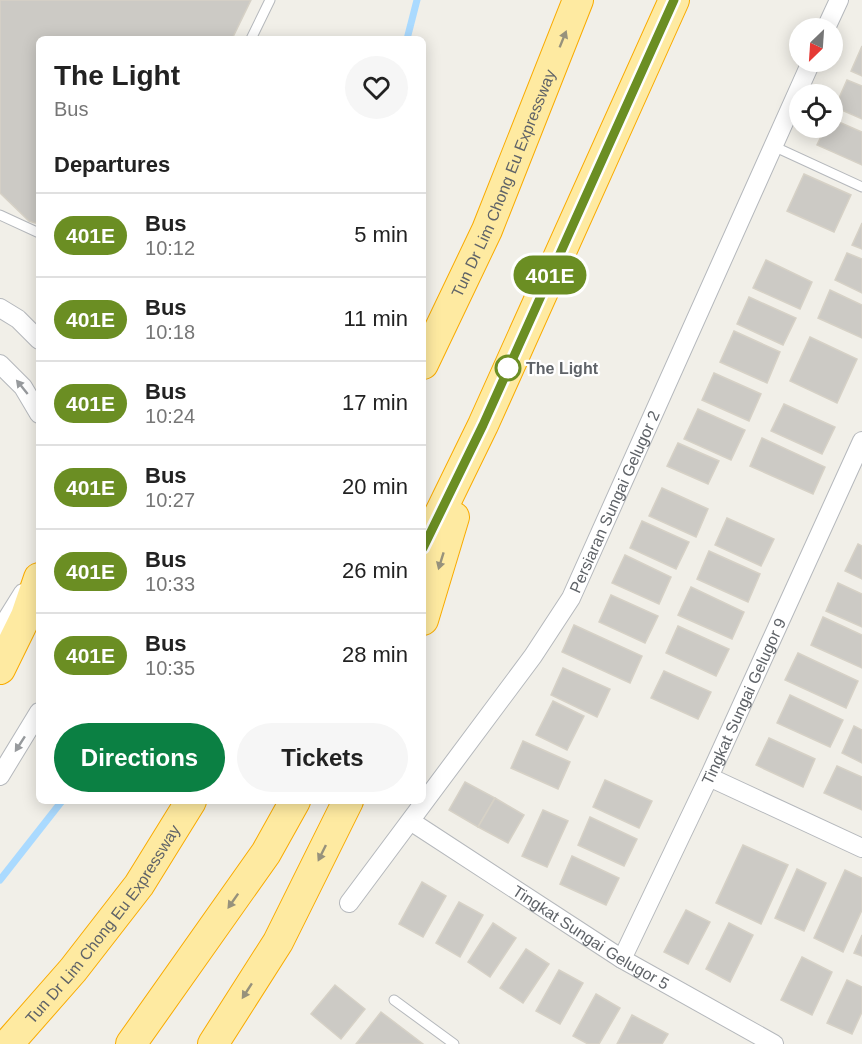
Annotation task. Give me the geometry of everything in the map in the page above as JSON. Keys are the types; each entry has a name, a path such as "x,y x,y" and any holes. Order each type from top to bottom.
{"highway":[{"name":"Tun Dr Lim Chong Eu Expressway","path":"426,358 487,230 578,0"},
{"path":"426,542 483,425 674,0"},
{"path":"426,610 483,425"},
{"path":"0,669 26,616 36,587"},
{"name":"Tun Dr Lim Chong Eu Expressway","path":"8,1044 73,970 140,885 189,804"},
{"path":"131,1044 266,853 293,804"},
{"path":"213,1044 279,942 347,804"}],"street":[{"path":"831,18 839,0"},
{"name":"Persiaran Sungai Gelugor 2","path":"426,803 533,656 571,598 806,72"},
{"path":"0,309 18,319 36,337"},
{"path":"0,364 23,387 36,409"},
{"name":"Tingkat Sungai Gelugor 9","path":"622,959 709,777 862,441"},
{"path":"0,630 36,571"},
{"path":"0,776 36,717"},
{"path":"709,777 862,848"},
{"name":"Persiaran Sungai Gelugor 2","path":"349,903 425,804"},
{"name":"Tingkat Sungai Gelugor 5","path":"412,822 622,959 774,1044"}],"lane":[{"path":"252,36 270,0"},
{"path":"773,146 862,187"},
{"path":"0,215 36,232"},
{"path":"394,1000 454,1044"}],"building":[{"path":"0,0 251,0 233,36 36,36 36,223 29,221 0,193"},
{"path":"862,46 862,76 851,71"},
{"path":"847,80 862,86 862,119 843,111 843,89"},
{"path":"843,124 862,132 862,165 817,145 820,138 843,138"},
{"path":"804,174 851,195 834,232 787,211"},
{"path":"862,223 862,249 852,245"},
{"path":"847,253 862,259 862,293 835,280"},
{"path":"766,260 812,282 800,309 753,288"},
{"path":"830,290 862,305 862,338 818,318"},
{"path":"749,297 796,318 783,345 737,324"},
{"path":"734,331 780,352 767,383 720,362"},
{"path":"810,337 857,359 837,403 790,381"},
{"path":"714,373 761,394 749,421 702,400"},
{"path":"784,404 835,427 822,454 771,431"},
{"path":"698,409 745,430 731,460 684,439"},
{"path":"762,438 825,467 813,494 750,466"},
{"path":"678,443 719,461 708,484 667,466"},
{"path":"662,488 708,509 696,537 649,516"},
{"path":"727,518 774,539 761,566 715,545"},
{"path":"642,521 689,542 676,569 630,548"},
{"path":"858,544 862,546 862,579 845,571"},
{"path":"709,551 760,574 748,602 697,579"},
{"path":"625,555 671,577 659,604 612,583"},
{"path":"838,583 862,594 862,627 826,611"},
{"path":"691,587 744,612 732,639 678,615"},
{"path":"611,595 658,616 645,643 599,622"},
{"path":"823,617 862,635 862,668 811,645"},
{"path":"574,625 642,656 630,683 562,652"},
{"path":"678,626 729,649 716,676 666,653"},
{"path":"798,653 858,681 846,708 785,680"},
{"path":"563,668 610,689 597,717 551,695"},
{"path":"664,671 711,692 698,719 651,698"},
{"path":"790,695 843,720 830,747 777,723"},
{"path":"553,701 584,716 567,750 536,735"},
{"path":"854,726 862,730 862,763 842,753"},
{"path":"769,738 815,759 803,787 756,765"},
{"path":"523,741 570,762 558,789 511,768"},
{"path":"837,766 862,777 862,810 824,793"},
{"path":"605,780 652,801 639,828 593,807"},
{"path":"465,782 495,798 478,827 449,810"},
{"path":"495,798 524,815 508,843 478,827"},
{"path":"543,810 568,821 547,867 522,856"},
{"path":"590,817 637,839 624,866 578,845"},
{"path":"743,845 788,865 761,924 716,903"},
{"path":"572,856 619,878 606,905 560,884"},
{"path":"797,869 826,883 804,931 775,918"},
{"path":"845,870 862,878 862,910 843,952 814,938"},
{"path":"422,882 446,896 423,937 399,924"},
{"path":"459,902 483,915 460,957 436,943"},
{"path":"686,910 710,922 688,964 664,952"},
{"path":"493,923 516,938 490,977 468,962"},
{"path":"729,923 753,935 730,982 706,969"},
{"path":"862,935 862,956 854,953"},
{"path":"526,949 549,964 523,1003 500,988"},
{"path":"802,957 832,972 812,1015 781,1000"},
{"path":"559,970 583,983 560,1024 536,1011"},
{"path":"847,980 862,987 862,1012 852,1034 827,1023"},
{"path":"335,985 365,1009 341,1039 311,1014"},
{"path":"596,994 620,1008 599,1044 588,1044 573,1036"},
{"path":"381,1012 423,1044 356,1044"},
{"path":"632,1015 668,1034 662,1044 617,1044"}],"waterway":[{"path":"408,36 417,0"},
{"path":"0,880 60,804"}],"bus line":[{"name":"401E","path":"426,542 483,425 674,0"}],"place":[{"name":"The Light","path":"508,368"}]}
